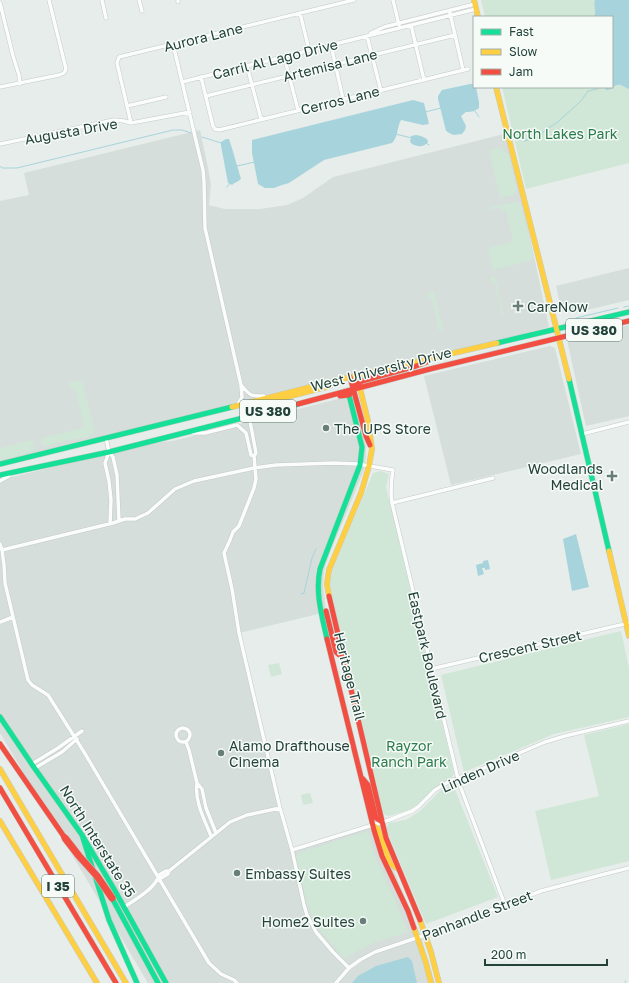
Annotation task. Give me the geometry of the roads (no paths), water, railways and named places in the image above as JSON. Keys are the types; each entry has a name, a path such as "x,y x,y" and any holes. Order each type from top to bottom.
{"main road":[{"path":"475,4 478,16"},
{"path":"496,88 560,338 628,623 629,636"},
{"name":"West University Drive","path":"0,464 350,377 629,312"},
{"name":"West University Drive","path":"0,475 109,452 430,369 629,321"},
{"path":"280,408 287,410 348,395 357,388 357,384 362,381 416,366 428,362 438,356"},
{"path":"240,418 278,400 342,383 350,377"},
{"name":"Heritage Trail","path":"350,377 357,388 366,436 372,452 361,494 329,570 327,588 388,844 413,902 434,961 439,983"},
{"name":"Heritage Trail","path":"348,395 362,447 360,465 320,569 317,585 321,613 373,825 382,856 408,911 432,983"},
{"path":"326,611 336,652 343,658"},
{"name":"North Interstate 35","path":"0,716 82,835 166,983"},
{"path":"348,721 358,718"},
{"path":"0,744 71,847 97,876 112,898 158,983"},
{"name":"I 35","path":"0,769 126,983"},
{"path":"362,778 368,785 376,818 382,822"},
{"name":"I 35","path":"0,788 116,983"},
{"path":"0,821 97,983"},
{"path":"373,825 378,828 390,863 399,870"},
{"path":"82,835 109,920 137,983"}],"street":[{"path":"0,87 20,84 64,73 66,69 49,0"},
{"path":"102,0 106,18"},
{"path":"139,0 142,11"},
{"name":"Aurora Lane","path":"131,124 117,63 119,57 354,0"},
{"path":"393,0 400,28"},
{"path":"0,3 20,84"},
{"name":"Carril Al Lago Drive","path":"367,36 384,27 475,4"},
{"name":"Carril Al Lago Drive","path":"182,82 450,15 475,4"},
{"path":"450,10 455,35"},
{"path":"300,13 308,50"},
{"path":"411,25 424,80"},
{"name":"Artemisa Lane","path":"206,96 455,35"},
{"name":"Cerros Lane","path":"206,96 213,126 215,129 219,130 466,70 455,35"},
{"path":"367,36 381,90"},
{"path":"173,44 203,170 204,228 241,385 242,397 238,405"},
{"path":"330,45 343,100"},
{"path":"284,56 298,110"},
{"path":"247,66 261,119"},
{"path":"201,77 206,96"},
{"path":"127,106 166,97"},
{"name":"Augusta Drive","path":"0,144 114,120 124,121 131,124 190,112"},
{"path":"241,385 253,396 271,397"},
{"path":"249,416 256,453 254,456 256,479 239,526 233,532 224,553 232,589 239,633 307,916 316,932 333,952 350,968"},
{"path":"582,434 629,422"},
{"path":"183,433 205,433 237,425 246,433 252,455 254,456"},
{"path":"106,438 109,452 113,457 117,474 119,521"},
{"path":"109,452 105,463 111,500 110,524"},
{"path":"2,550 125,519 135,518 148,513 175,489 194,481 255,467 334,462 369,466"},
{"name":"Eastpark Boulevard","path":"369,466 393,470 390,491 392,503 458,778 505,905"},
{"path":"0,482 6,476 25,470"},
{"path":"392,503 493,478"},
{"path":"0,544 4,565 5,583 28,680 32,685 48,696 76,735 76,740 123,816 209,963 221,974 237,983"},
{"path":"0,622 13,617"},
{"name":"Crescent Street","path":"432,669 628,623"},
{"name":"Linden Drive","path":"292,850 373,825 412,811 435,790 450,781 552,740 629,721"},
{"path":"184,726 190,735 186,742 181,742 178,740 175,737 174,731 184,726"},
{"path":"33,766 82,731"},
{"path":"33,766 62,752 76,740"},
{"path":"186,742 197,783 196,790 201,810 211,836"},
{"path":"197,783 202,789 206,808 216,833"},
{"path":"124,907 145,893 159,878 159,875 169,871 230,822 247,815 280,808"},
{"name":"Panhandle Street","path":"336,983 360,960 375,952 417,938 541,891 629,868"}],"water":[{"path":"595,0 629,0 629,89 621,85 613,87 613,16 594,16"},
{"path":"470,84 473,84 473,88 476,88 479,108 466,112 461,116 466,126 462,134 454,135 446,131 438,99 438,96 442,90"},
{"path":"413,100 424,103 429,124 423,125 401,120 392,143 324,160 289,183 274,188 265,188 258,184 252,153 252,140"},
{"path":"416,135 427,139 428,142 422,146 412,144 410,142 411,136"},
{"path":"229,139 241,179 232,185 228,183 221,146 221,142"},
{"path":"576,534 589,587 572,591 563,539"},
{"path":"488,560 490,569 485,570 485,568 482,568 484,574 478,576 476,565"},
{"path":"408,957 412,961 417,983 352,983 358,976 376,966"}],"waterway":[{"path":"524,141 539,137 545,130 558,122 581,101 588,91 598,88"},
{"path":"425,112 441,108"},
{"path":"475,111 479,117"},
{"path":"0,166 2,168 17,168 173,130 182,130 191,133"},
{"path":"395,134 412,138"},
{"path":"202,137 221,143"},
{"path":"237,166 255,162"},
{"path":"227,187 230,183"},
{"path":"624,307 629,306"},
{"path":"576,318 618,308"},
{"path":"301,594 304,593 312,558 316,549"}],"place":[{"name":"CareNow","path":"518,306"},
{"name":"The UPS Store","path":"326,428"},
{"name":"Woodlands Medical","path":"612,476"},
{"name":"Alamo Drafthouse Cinema","path":"221,753"},
{"name":"Embassy Suites","path":"237,873"},
{"name":"Home2 Suites","path":"363,921"}],"park label":[{"name":"North Lakes Park","path":"560,133"},
{"name":"Rayzor Ranch Park","path":"409,754"}]}
